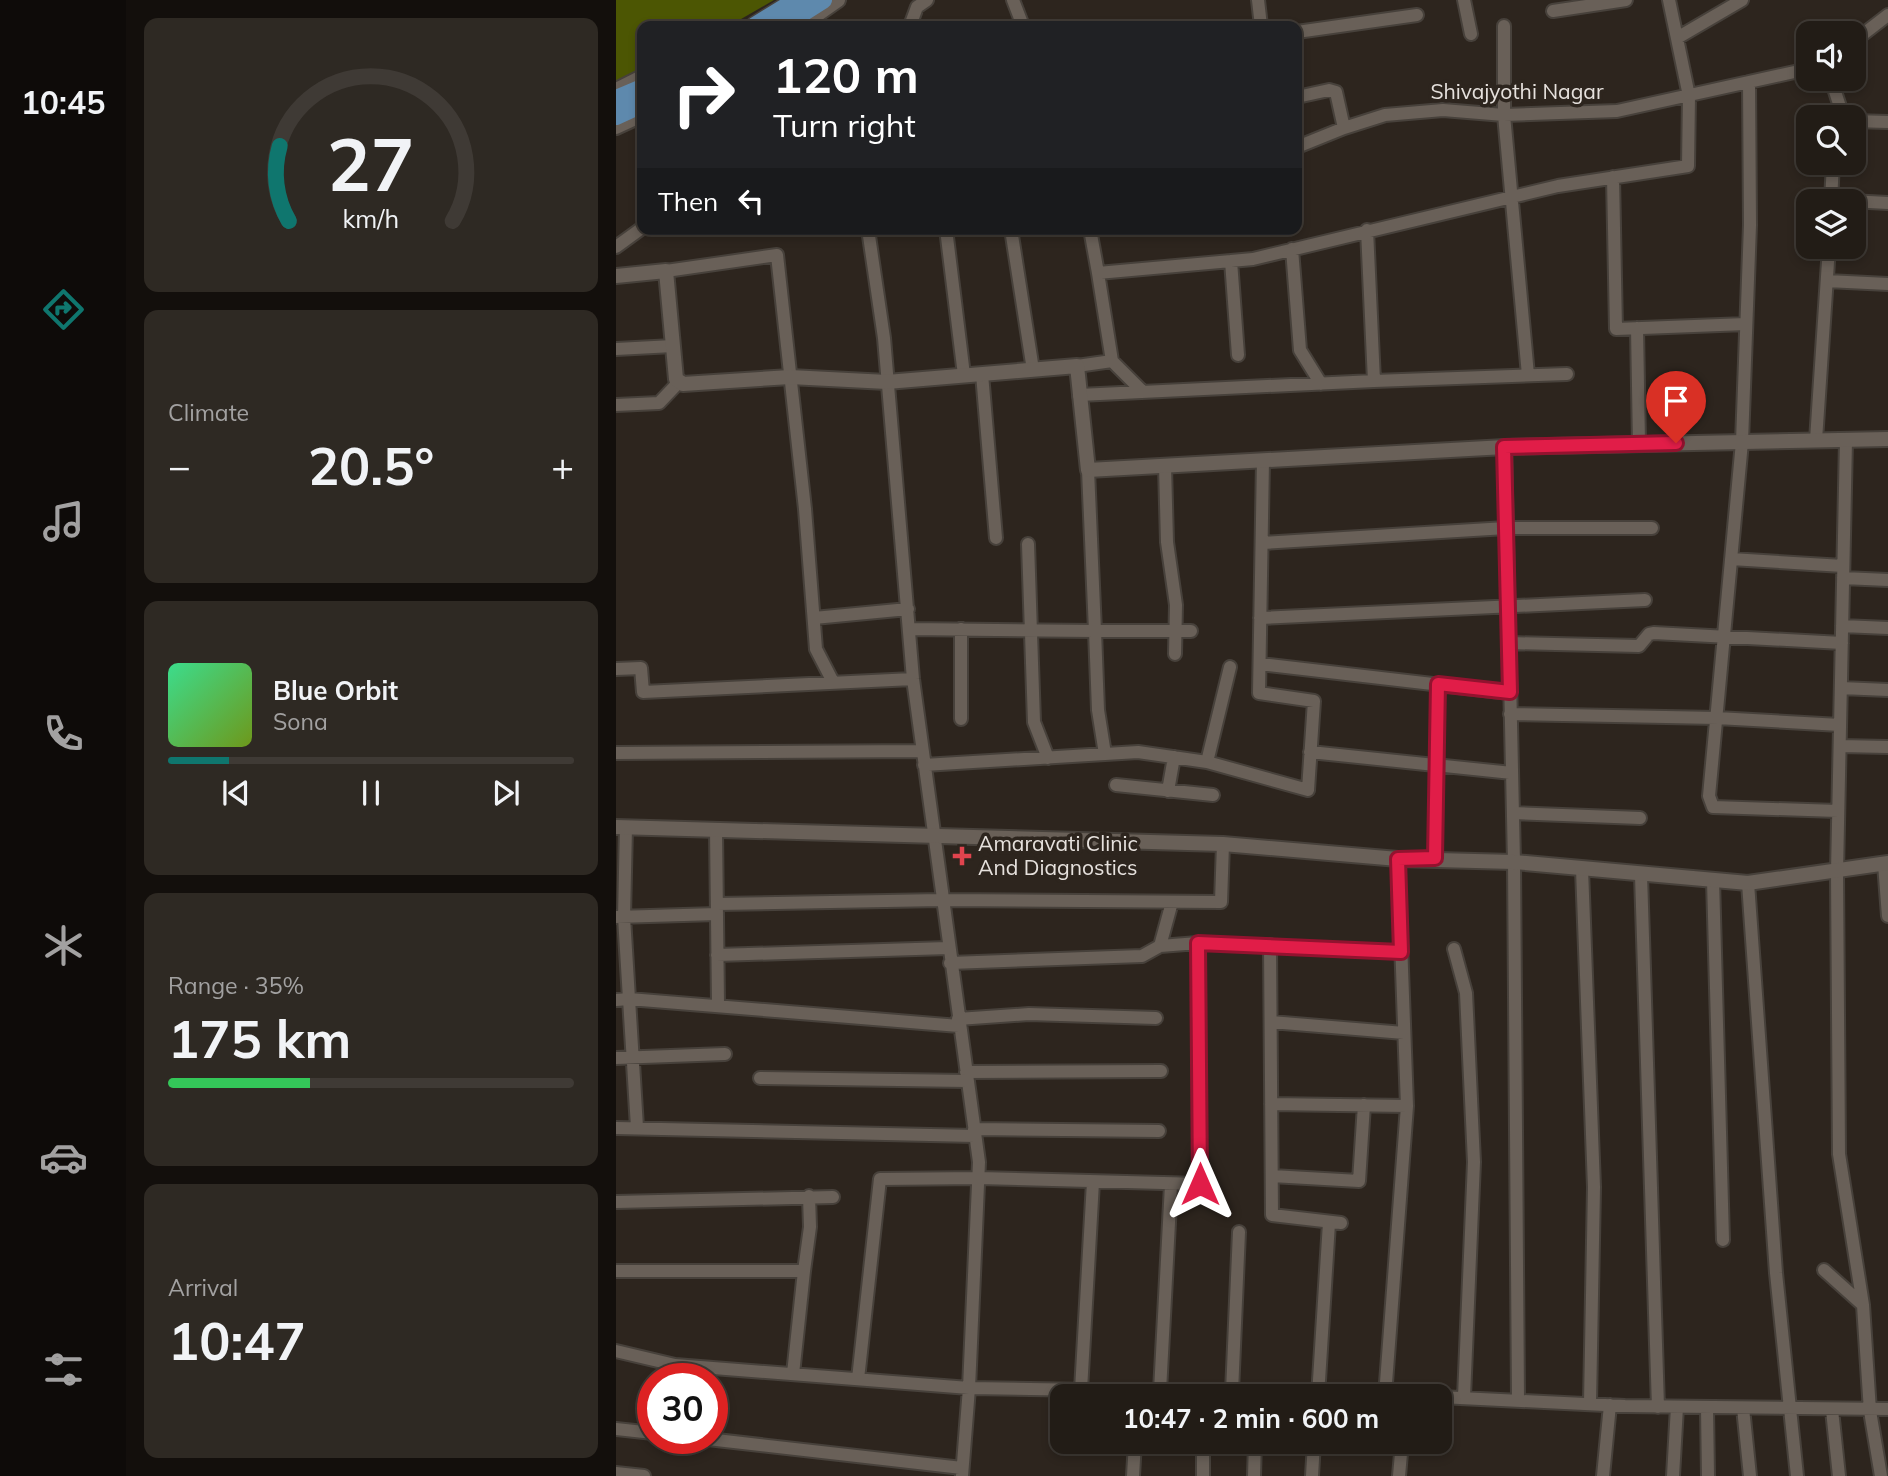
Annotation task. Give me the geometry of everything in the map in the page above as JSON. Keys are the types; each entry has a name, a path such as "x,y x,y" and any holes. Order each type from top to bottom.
{"main road":[{"path":"763,21 797,0"},
{"path":"790,21 823,0"},
{"path":"616,99 637,90"},
{"path":"616,116 637,106"}],"street":[{"path":"749,21 785,0"},
{"path":"814,21 838,0"},
{"path":"912,21 917,7 927,0"},
{"path":"1013,0 1021,21"},
{"path":"1258,0 1260,21"},
{"path":"1464,0 1471,34"},
{"path":"1553,10 1626,0"},
{"path":"1098,273 1231,261 1512,196 1688,166 1689,96 1669,0"},
{"path":"1677,38 1742,0"},
{"path":"1302,31 1418,15"},
{"path":"1866,33 1888,15"},
{"path":"1504,26 1504,115 1528,375"},
{"name":"Shivajyothi Nagar","path":"1302,145 1343,128 1403,113 1456,110 1504,115 1617,111 1796,72"},
{"path":"616,90 637,80"},
{"path":"1749,82 1750,225 1742,442 1709,796 1713,807 1838,811"},
{"path":"1302,96 1329,90 1336,92 1343,128"},
{"path":"616,127 637,117"},
{"path":"1866,121 1888,122"},
{"path":"1614,177 1616,329 1746,324"},
{"path":"1866,202 1888,203"},
{"path":"1367,230 1374,381"},
{"path":"616,247 637,232"},
{"path":"728,1442 962,1472 969,1388 979,1178 913,679 884,338 869,235"},
{"path":"947,235 964,375"},
{"path":"1012,235 1033,370"},
{"path":"1091,235 1112,360 1143,392"},
{"path":"1292,249 1300,349 1321,384"},
{"path":"616,276 777,255 816,649 833,682"},
{"path":"1816,440 1828,259"},
{"path":"1231,261 1238,355"},
{"path":"666,271 679,382"},
{"path":"1827,281 1888,284"},
{"path":"1637,328 1639,444"},
{"path":"616,348 673,346"},
{"path":"616,405 659,402 679,382 790,377 887,382 1077,366 1112,360"},
{"path":"1077,366 1088,470 1098,710 1105,754"},
{"path":"1079,395 1567,373"},
{"path":"982,374 996,538"},
{"path":"1088,470 1504,447 1888,439"},
{"path":"1846,440 1837,872 1839,1154 1863,1306 1870,1411 1881,1476"},
{"path":"1504,447 1514,862 1518,1399"},
{"path":"924,765 1138,752 1207,762 1308,790 1314,701 1259,693 1263,460"},
{"path":"1165,466 1167,541 1176,605 1175,654"},
{"path":"1262,543 1506,528 1652,528"},
{"path":"1028,544 1034,722 1048,758"},
{"path":"1731,559 1888,580"},
{"path":"1261,618 1644,600"},
{"path":"814,618 908,609"},
{"path":"1842,626 1888,628"},
{"path":"910,629 1191,631"},
{"path":"961,629 961,719"},
{"path":"1509,643 1639,646 1652,633 1842,643"},
{"path":"1260,664 1510,692"},
{"path":"1207,762 1230,667"},
{"path":"616,670 641,668 643,692 913,679"},
{"path":"1435,858 1438,684"},
{"path":"1841,688 1888,690"},
{"path":"1510,714 1717,718 1840,725"},
{"path":"1840,746 1888,747"},
{"path":"616,753 922,751"},
{"path":"1310,752 1512,773"},
{"path":"1168,790 1174,757"},
{"path":"1116,785 1213,795"},
{"path":"1513,813 1640,818"},
{"path":"637,1127 632,1057 622,999 621,827 1223,844 1398,859 1514,862 1748,883 1886,863 1888,916"},
{"path":"716,830 718,1004"},
{"path":"620,917 717,909 941,900 1221,902 1223,844"},
{"path":"1386,1384 1407,1106 1398,859"},
{"path":"1582,869 1594,1187 1590,1403"},
{"path":"1641,875 1658,1406"},
{"path":"1713,880 1723,1240"},
{"path":"1748,883 1776,1273 1797,1476"},
{"path":"1160,946 1172,902"},
{"path":"950,963 1142,956 1160,946 1198,943 1401,952"},
{"path":"858,1379 880,1179 979,1178 1200,1184 1198,943"},
{"path":"1270,945 1272,1215 1336,1223 1319,1384"},
{"path":"717,955 948,948"},
{"path":"1454,949 1466,993 1474,1162 1464,1397"},
{"path":"622,999 958,1022 1029,1014 1156,1018"},
{"path":"1272,1023 1404,1033"},
{"path":"616,1058 725,1054"},
{"path":"760,1078 1161,1071"},
{"path":"1271,1104 1407,1106"},
{"path":"1272,1176 1359,1181 1363,1105"},
{"path":"616,1128 1159,1131"},
{"path":"1081,1384 1093,1182"},
{"path":"1160,1384 1171,1185"},
{"path":"793,1374 810,1227 809,1196"},
{"path":"616,1202 834,1197"},
{"path":"1232,1384 1238,1232"},
{"path":"1824,1270 1863,1306"},
{"path":"616,1271 804,1271"},
{"path":"616,1351 675,1365 969,1388 1050,1389"},
{"path":"1452,1396 1707,1408 1888,1409"},
{"path":"1604,1476 1610,1405"},
{"path":"1673,1476 1677,1407"},
{"path":"1707,1408 1708,1476"},
{"path":"1743,1408 1750,1476"},
{"path":"1832,1410 1839,1476"},
{"path":"616,1429 637,1431"},
{"path":"1133,1476 1134,1454"},
{"path":"1202,1476 1203,1454"},
{"path":"1254,1476 1255,1454"},
{"path":"1312,1476 1313,1454"},
{"path":"1399,1476 1401,1454"},
{"path":"616,1473 644,1476"}],"green space":[{"path":"616,0 774,0 738,21 637,21 637,72 616,83"}],"place":[{"name":"Amaravati Clinic And Diagnostics","path":"962,856"}],"route":[{"path":"1200,1184 1198,943 1401,952 1398,859 1435,858 1438,684 1510,692 1504,447 1676,443"}]}
